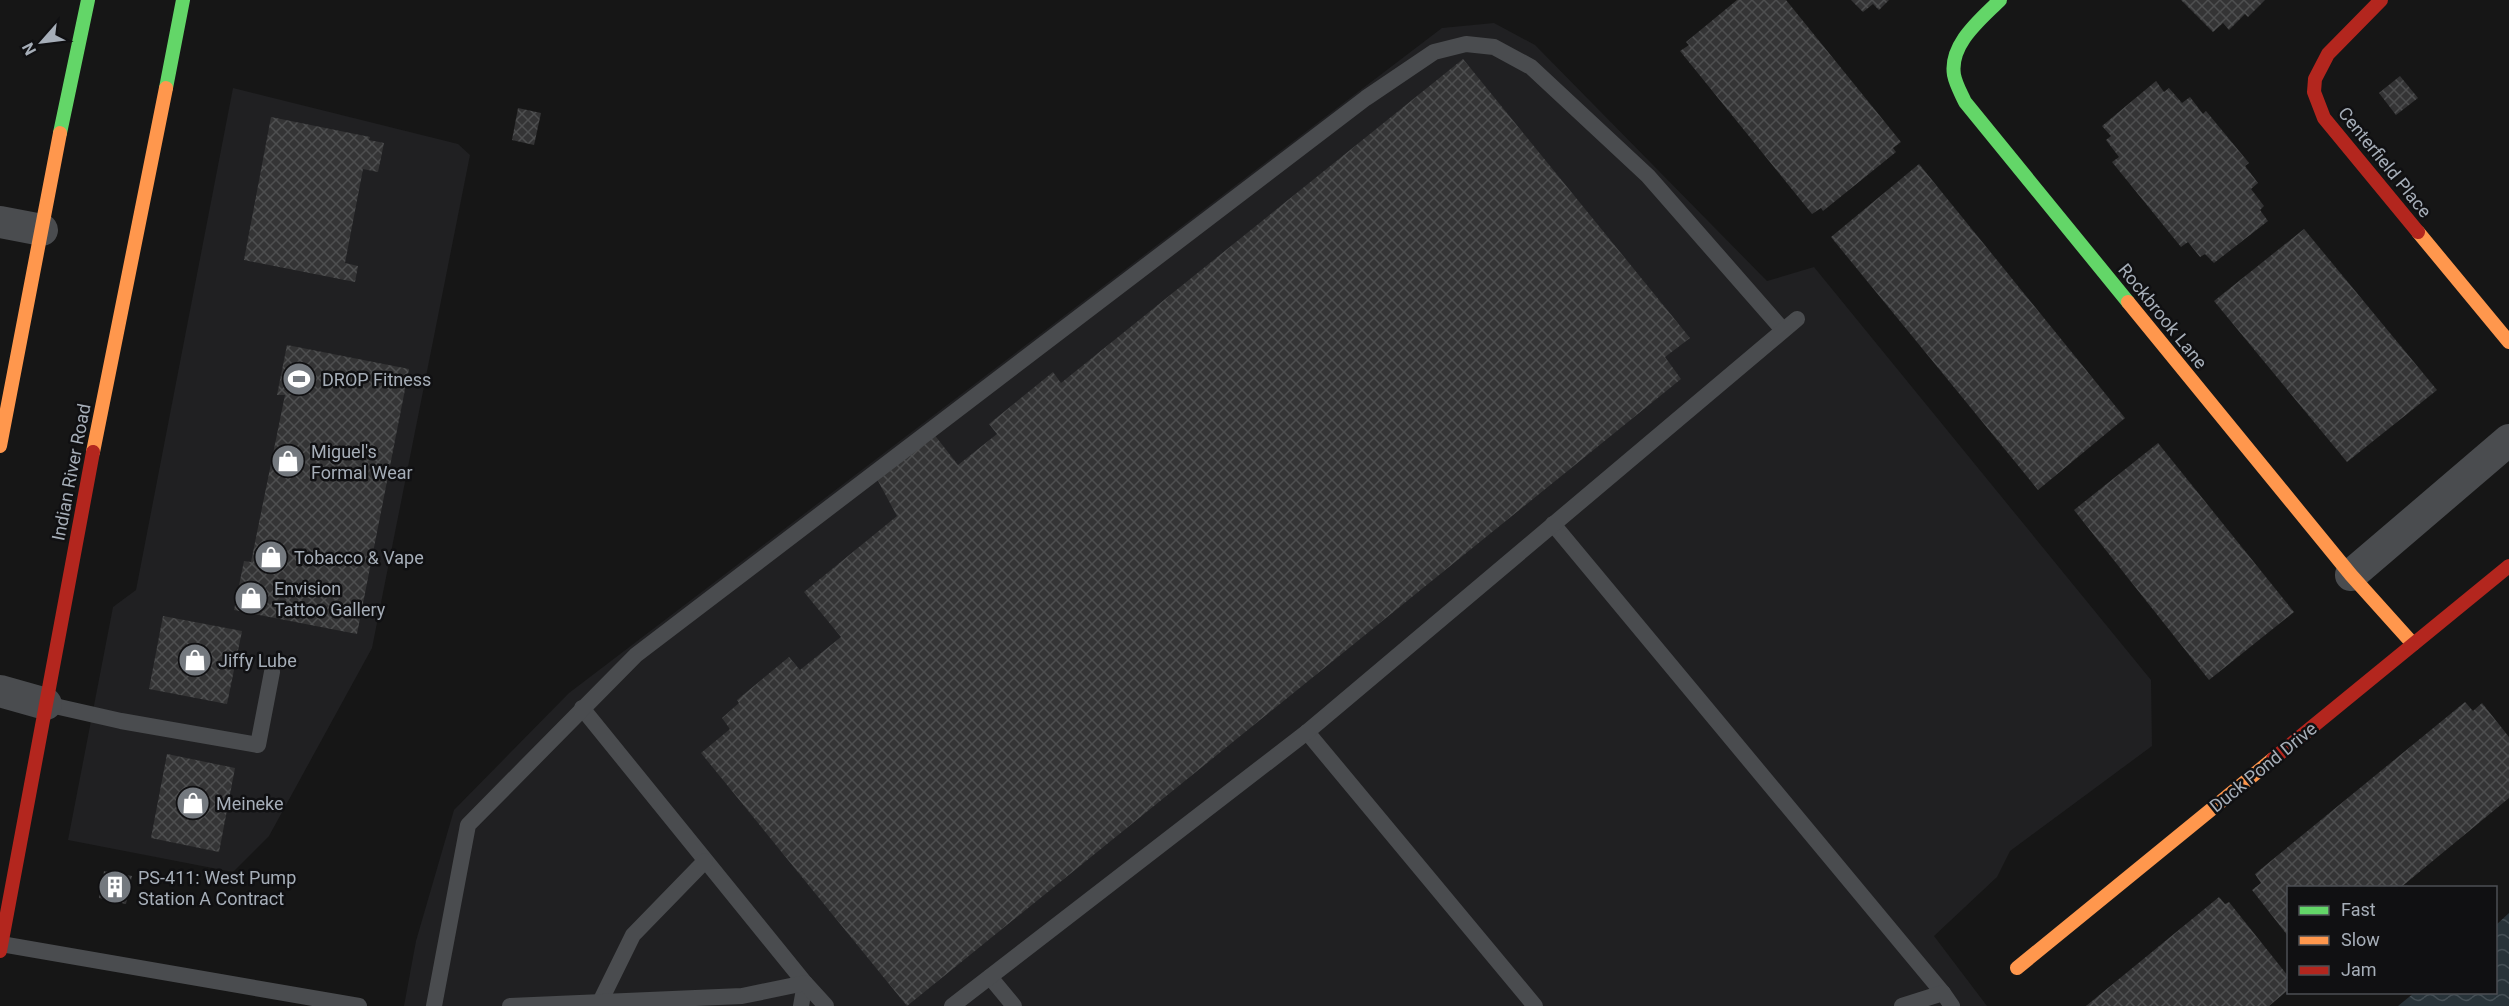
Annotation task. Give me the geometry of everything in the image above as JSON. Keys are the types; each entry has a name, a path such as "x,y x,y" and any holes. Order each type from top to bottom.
{"street":[{"path":"0,446 67,95 88,0"},
{"name":"Indian River Road","path":"1,948 87,482 183,0"},
{"name":"Rockbrook Lane","path":"2001,0 1970,31 1958,47 1954,74 1965,102 2351,575 2414,644"},
{"name":"Centerfield Place","path":"2381,0 2328,54 2316,74 2314,93 2324,118 2509,342"},
{"path":"0,222 42,230"},
{"path":"2351,575 2509,440"},
{"name":"Duck Pond Drive","path":"2017,968 2509,566"},
{"path":"0,691 46,704"}],"lane":[{"path":"434,1006 468,825 636,656 1366,98 1434,52 1466,44 1494,47 1531,67 1648,176 1783,330"},
{"path":"952,1006 1307,732 1797,319"},
{"path":"1553,524 1948,1000"},
{"path":"46,704 121,721 258,746 272,672"},
{"path":"582,708 826,1006"},
{"path":"1307,732 1535,1006"},
{"path":"600,1002 633,935 705,861"},
{"path":"1,948 359,1006"},
{"path":"990,977 1014,1006"},
{"path":"510,1006 600,1002 742,1001 805,983"},
{"path":"801,1006 805,983"},
{"path":"1902,1006 1948,1000"}],"shaded area":[{"path":"1494,23 1535,45 1767,281 1814,267 2151,680 2152,746 2010,851 1997,877 1934,936 1987,1006 404,1006 416,941 454,810 569,693 1442,28"},
{"path":"233,88 458,144 470,155 372,648 269,836 233,872 68,840 113,607 136,590"}],"water":[{"path":"2509,913 2509,1006 2398,1006 2413,994 2497,994 2497,924"}],"building":[{"path":"1737,0 1786,0 1901,142 1893,148 1896,152 1823,211 1821,208 1812,214 1680,51 1689,45 1686,42"},
{"path":"1851,0 1889,0 1879,10 1873,4 1863,12"},
{"path":"2181,0 2265,0 2248,17 2245,14 2229,30 2223,23 2213,32"},
{"path":"1463,59 1690,338 1665,357 1681,379 907,1006 701,753 730,729 722,718 739,703 737,700 789,657 800,670 841,637 804,592 897,516 877,479 933,433 958,465 997,434 989,424 1053,372 1061,383"},
{"path":"2400,76 2418,98 2396,115 2379,93"},
{"path":"2156,81 2164,92 2169,88 2182,103 2190,97 2203,114 2206,111 2249,163 2245,166 2258,183 2251,189 2264,206 2260,210 2268,221 2214,263 2205,254 2200,257 2188,242 2181,247 2112,162 2119,157 2106,140 2111,136 2102,126"},
{"path":"518,108 541,113 534,145 512,140"},
{"path":"271,117 370,137 369,140 384,143 378,172 363,169 345,263 358,266 355,282 244,260"},
{"path":"1919,164 2125,418 2038,490 1831,237"},
{"path":"2304,229 2437,390 2347,462 2214,301"},
{"path":"287,345 409,369 357,634 234,610 244,561 251,562 285,395 277,395"},
{"path":"2158,443 2294,612 2209,680 2074,510"},
{"name":"Jiffy Lube","path":"163,616 242,631 227,704 149,689"},
{"path":"2465,702 2473,711 2482,703 2509,737 2509,798 2402,886 2287,886 2287,935 2252,890 2261,883 2255,874"},
{"name":"Meineke","path":"167,754 235,768 219,852 151,838"},
{"name":"PS-411: West Pump Station A Contract","path":"104,871 132,876 126,904 99,898"},
{"path":"2219,897 2225,904 2229,902 2287,975 2287,991 2269,1006 2086,1006"}],"traffic: fast":[{"path":"60,133 88,0"},
{"path":"166,88 183,0"},
{"path":"2000,0 1961,43 1954,64 1957,86 1965,102 2128,302"}],"traffic: slow":[{"path":"93,452 166,88"},
{"path":"0,446 60,133"},
{"path":"2418,232 2509,342"},
{"path":"2128,302 2351,575 2413,644"},
{"path":"2017,968 2273,759"}],"traffic: jam":[{"path":"2381,0 2328,54 2315,79 2314,92 2324,118 2418,232"},
{"path":"0,951 93,452"},
{"path":"2273,759 2509,566"}],"place":[{"name":"DROP Fitness","path":"299,379"},
{"name":"Miguel's Formal Wear","path":"288,461"},
{"name":"Tobacco & Vape","path":"271,557"},
{"name":"Envision Tattoo Gallery","path":"251,598"},
{"name":"Jiffy Lube","path":"195,660"},
{"name":"Meineke","path":"193,803"},
{"name":"PS-411: West Pump Station A Contract","path":"115,887"}]}
